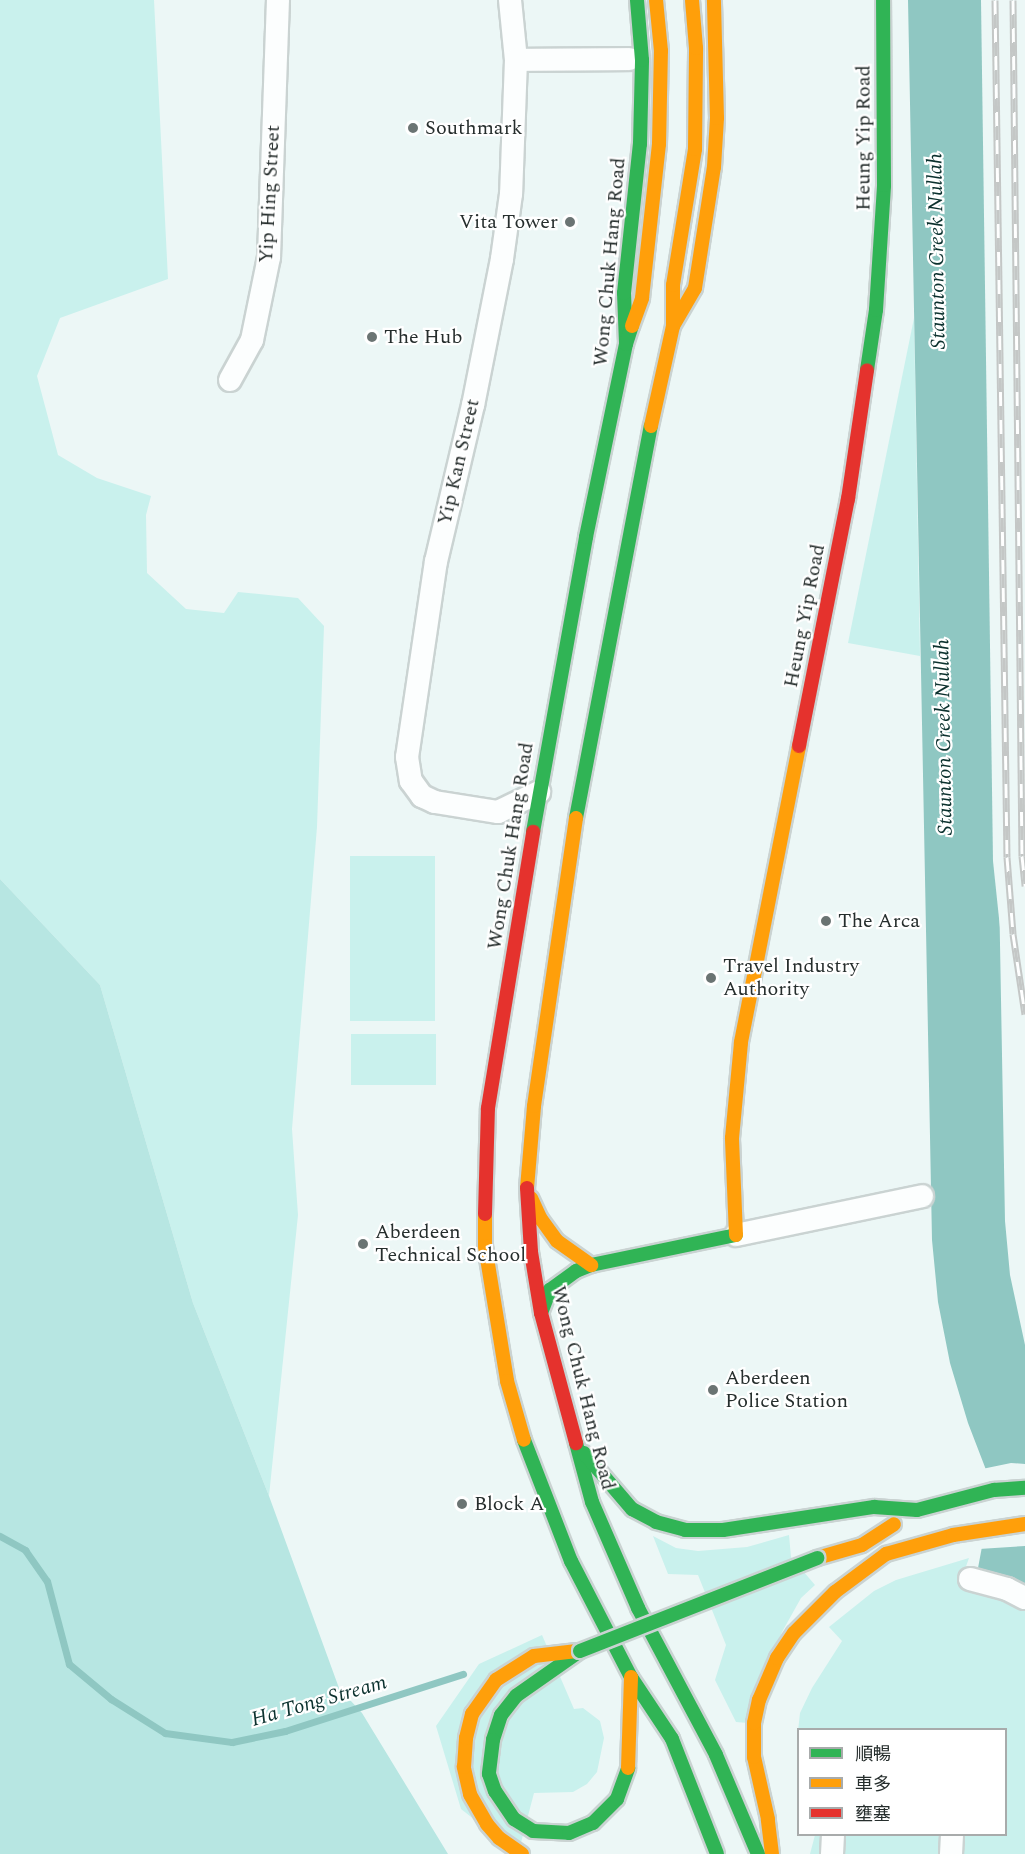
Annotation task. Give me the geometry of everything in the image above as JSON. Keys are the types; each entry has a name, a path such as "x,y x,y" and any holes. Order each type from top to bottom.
{"main road":[{"name":"Wong Chuk Hang Road","path":"638,0 642,60 640,144 624,293 626,344 586,537 539,792 488,1108 484,1175 485,1246 507,1381 525,1443 571,1561 631,1677 672,1739 717,1854"},
{"path":"626,344 642,298 658,155 661,96 660,34 656,0"},
{"path":"673,326 672,285 695,149 695,30 692,0"},
{"name":"Wong Chuk Hang Road","path":"714,0 717,118 714,167 695,288 673,326 649,437 572,837 534,1106 527,1191 531,1252 541,1313 554,1369 579,1447 592,1502 614,1556 655,1641 716,1755 758,1854"},
{"name":"Heung Yip Road","path":"736,1235 732,1138 741,1042 848,499 876,310 884,185 883,0"},
{"path":"527,1191 541,1220 557,1241 591,1265"},
{"path":"541,1313 550,1290 576,1271 591,1265 736,1235"},
{"path":"579,1447 632,1509 656,1522 701,1532 873,1508 917,1510 994,1490 1025,1488"},
{"path":"521,1853 499,1838 487,1824 470,1794 464,1767 466,1738 472,1714 483,1695 496,1680 513,1667 534,1656 580,1650 818,1558 862,1545 917,1510"},
{"path":"772,1854 768,1819 754,1757 754,1724 764,1687 794,1633 835,1592 886,1554 953,1535 1025,1524"},
{"path":"862,1545 886,1554"},
{"path":"580,1650 516,1696 501,1715 495,1731 489,1774 495,1791 514,1819 533,1831 569,1833 593,1823 617,1799 629,1766 631,1677"}],"street":[{"name":"Yip Hing Street","path":"230,380 252,340 269,256 278,0"},
{"name":"Yip Kan Street","path":"510,0 516,60 511,194 502,260 436,561 407,757 411,781 422,796 435,802 498,812 539,792"},
{"path":"516,60 629,59"},
{"path":"736,1235 922,1196"},
{"path":"970,1580 1007,1589 1025,1598"},
{"path":"832,1836 832,1854"},
{"path":"951,1854 952,1836"}],"shaded area":[{"path":"0,0 154,0 168,279 60,318 37,376 58,455 97,478 151,496 146,515 147,573 186,609 224,613 238,592 298,598 324,626 317,827 292,1129 298,1215 269,1496 193,1303 100,985 0,879"},
{"path":"914,318 920,656 848,643"},
{"path":"350,856 435,856 435,1021 350,1021"},
{"path":"0,879 100,985 193,1303 269,1496 339,1688 362,1713 448,1854 0,1854"},
{"path":"351,1034 436,1034 436,1085 351,1085"},
{"path":"789,1535 791,1557 815,1585 801,1598 782,1632 748,1723 736,1722 715,1680 726,1645 698,1575 668,1574 653,1536 676,1548 698,1551 747,1547"},
{"path":"969,1558 959,1586 976,1588 1013,1602 1025,1611 1025,1854 810,1854 815,1836 1007,1836 1007,1728 798,1728 800,1713 812,1688 842,1641 829,1627 874,1591 896,1580"},
{"path":"542,1635 574,1709 583,1708 600,1721 604,1738 597,1772 587,1784 573,1792 534,1793 518,1854 461,1809 436,1726 479,1664"}],"water":[{"name":"Staunton Creek Nullah","path":"908,0 983,0 1005,1221 1010,1275 1025,1345 1025,1587 978,1568 993,1488 968,1423 950,1363 938,1302 932,1240"}],"pier":[{"path":"981,0 986,0 1004,966 993,861"},
{"path":"1011,1463 1025,1464 1025,1546 979,1549 990,1488 982,1469"}],"waterway":[{"name":"Ha Tong Stream","path":"0,1536 25,1550 47,1581 69,1664 111,1699 165,1733 232,1742 285,1731 463,1674"}],"railway":[{"path":"995,0 1007,857 1013,934 1025,1014"},
{"path":"1013,0 1022,856 1025,886"}],"traffic: fast":[{"path":"626,343 624,293 640,144 642,60 637,0"},
{"path":"867,370 876,310 884,185 883,0"},
{"path":"533,832 586,537 626,344 632,326"},
{"path":"576,818 651,426"},
{"path":"541,1313 550,1290 576,1271 591,1265 736,1235"},
{"path":"524,1440 571,1561 631,1677 672,1739 717,1854"},
{"path":"576,1443 592,1502 638,1608 716,1755 758,1854"},
{"path":"584,1453 632,1509 656,1522 685,1530 723,1530 874,1507 917,1510"},
{"path":"917,1510 994,1490 1025,1488"},
{"path":"580,1651 817,1558"},
{"path":"580,1651 516,1696 501,1715 493,1740 489,1774 495,1791 514,1819 533,1831 569,1833 593,1823 617,1799 628,1768"}],"traffic: slow":[{"path":"632,326 642,298 659,144 661,51 656,0"},
{"path":"651,426 673,326 673,285 695,149 696,48 692,0"},
{"path":"673,326 695,288 714,167 717,118 714,0"},
{"path":"736,1235 732,1138 741,1042 799,746"},
{"path":"527,1188 534,1106 576,818"},
{"path":"531,1198 541,1219 557,1241 591,1265"},
{"path":"485,1214 485,1246 507,1381 524,1440"},
{"path":"817,1558 862,1545 894,1524"},
{"path":"886,1554 953,1535 1025,1524"},
{"path":"772,1854 768,1819 754,1757 754,1723 759,1700 777,1658 794,1633 835,1592 886,1554"},
{"path":"522,1854 499,1838 487,1824 470,1794 464,1767 466,1738 472,1714 496,1680 534,1656 577,1651"},
{"path":"628,1768 631,1677"}],"traffic: jam":[{"path":"799,746 848,499 867,370"},
{"path":"485,1214 488,1108 533,832"},
{"path":"527,1188 531,1252 541,1313 576,1443"}],"place":[{"name":"Southmark","path":"413,128"},
{"name":"Vita Tower","path":"570,222"},
{"name":"The Hub","path":"372,337"},
{"name":"The Arca","path":"826,921"},
{"name":"Travel Industry Authority","path":"711,978"},
{"name":"Aberdeen Technical School","path":"363,1244"},
{"name":"Aberdeen Police Station","path":"713,1390"},
{"name":"Block A","path":"462,1504"}]}
